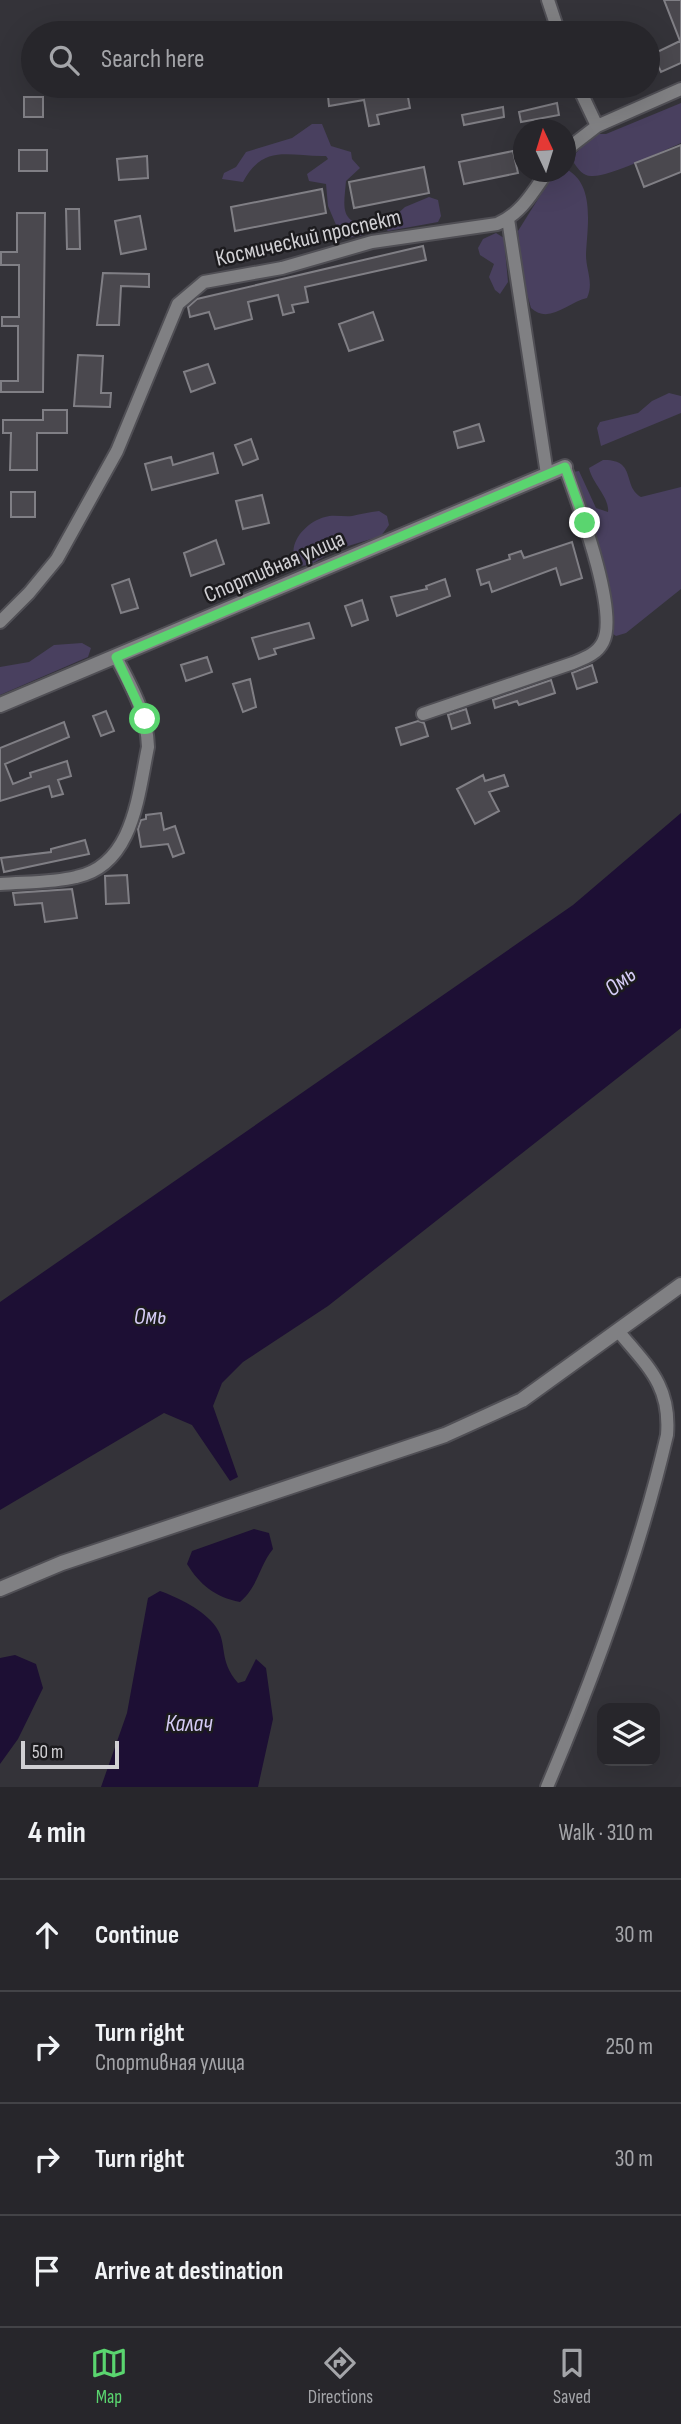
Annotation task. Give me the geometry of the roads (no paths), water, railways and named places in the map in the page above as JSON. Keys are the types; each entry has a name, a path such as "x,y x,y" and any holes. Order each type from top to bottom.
{"street":[{"path":"548,0 555,21"},
{"path":"576,142 597,126 681,89"},
{"path":"584,98 597,126"},
{"path":"540,182 526,202 508,219 547,474"},
{"name":"Космический проспект","path":"0,622 57,559 117,450 178,304 204,282 282,268 372,242 480,228 508,219"},
{"path":"423,714 573,663 592,655 605,639 605,602 585,523 565,467"},
{"name":"Спортивная улица","path":"0,705 565,467"},
{"path":"0,884 56,880 91,873 113,858 128,832 148,747 148,733 138,699 116,657"},
{"path":"0,1590 62,1563 477,1422 522,1400 681,1285"},
{"path":"547,1787 584,1698 617,1601 667,1435 665,1395 653,1373 619,1332"}],"water":[{"name":"Омь","path":"681,813 681,1028 328,1306 243,1362 222,1383 213,1406 238,1477 230,1481 192,1425 164,1413 0,1510 0,1302 573,905"},
{"path":"254,1529 269,1533 273,1549 251,1590 240,1602 209,1589 187,1564 192,1551"},
{"name":"Калач","path":"160,1591 191,1605 211,1621 220,1633 225,1660 238,1683 245,1681 256,1659 266,1668 273,1719 258,1787 101,1787 127,1713 148,1598"},
{"path":"15,1655 36,1664 43,1688 18,1739 0,1764 0,1658"}]}
